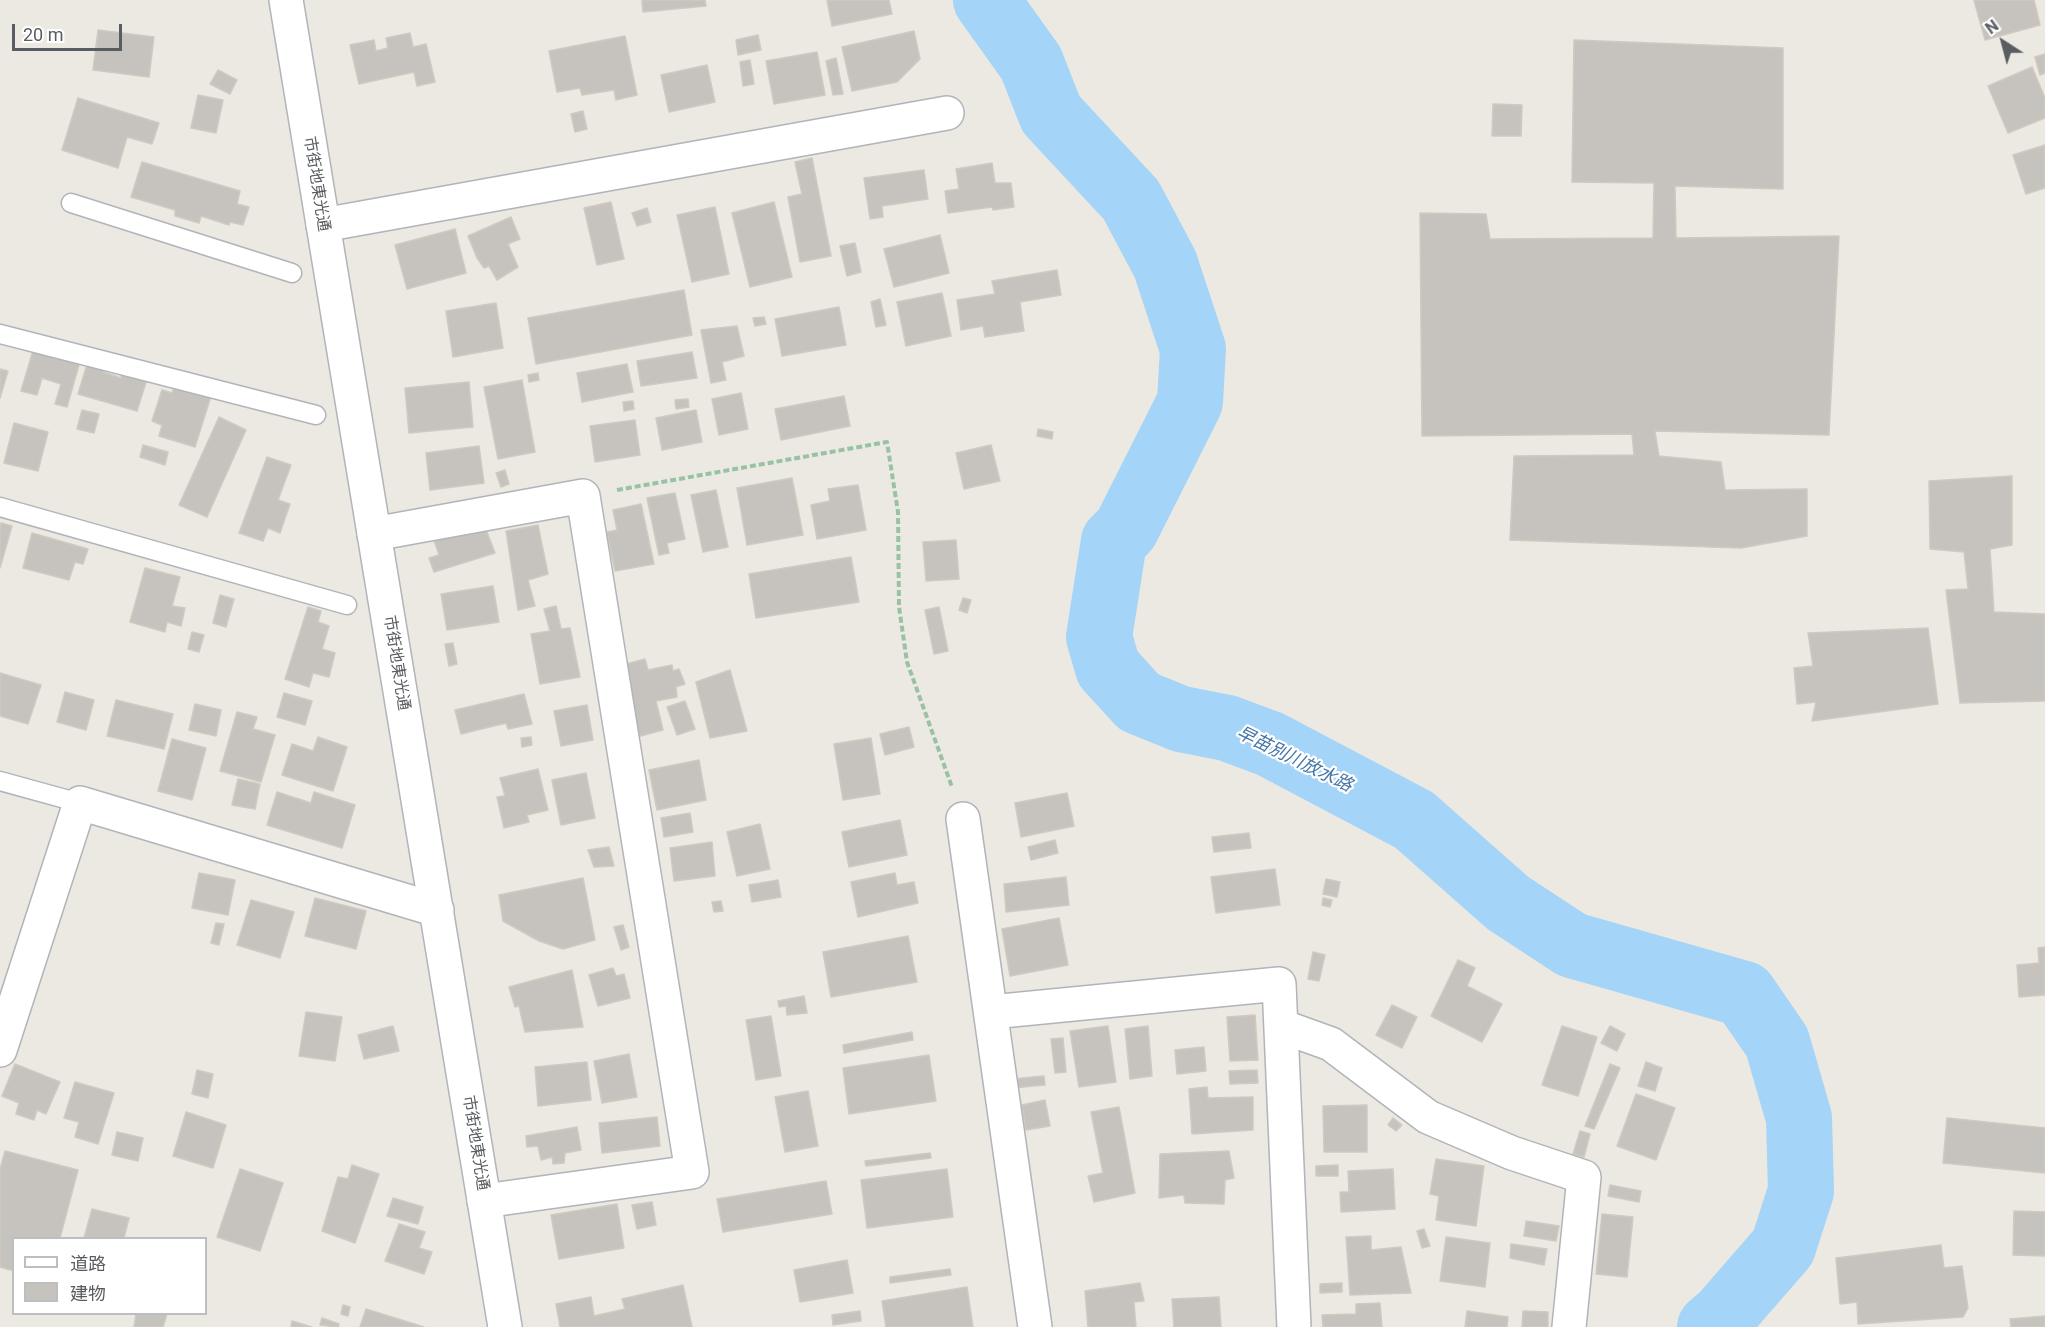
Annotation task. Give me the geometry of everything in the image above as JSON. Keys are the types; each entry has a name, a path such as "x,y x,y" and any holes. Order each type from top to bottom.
{"street":[{"name":"市街地東光通","path":"286,0 505,1327"},
{"path":"323,225 947,113"},
{"path":"374,534 583,496 692,1172 484,1201"},
{"path":"0,1050 80,803 437,910"},
{"path":"963,819 1035,1327"},
{"path":"991,1012 1279,984 1294,1327"},
{"path":"1281,1026 1331,1044 1428,1117 1512,1153 1584,1176 1569,1327"}],"lane":[{"path":"71,203 292,273"},
{"path":"0,334 316,415"},
{"path":"0,507 347,605"},
{"path":"0,781 80,803"}],"path":[{"path":"583,496 887,442 898,512 899,607 907,662 963,819"}],"building":[{"path":"642,0 705,0 706,6 643,12"},
{"path":"827,0 889,0 892,14 832,26"},
{"path":"1974,0 2034,0 2040,25 1985,40"},
{"path":"98,30 154,37 149,77 93,70"},
{"path":"914,31 920,59 897,82 852,91 842,47"},
{"path":"410,33 413,47 426,44 435,82 417,86 414,72 359,84 350,45 374,40 376,51 388,48 386,38"},
{"path":"758,35 761,50 738,55 736,40"},
{"path":"625,36 637,95 616,100 614,90 582,95 580,88 557,92 549,51"},
{"path":"1574,40 1783,48 1783,189 1675,186 1676,238 1839,236 1829,435 1655,431 1659,456 1721,462 1725,490 1807,489 1807,536 1741,548 1510,540 1514,456 1634,455 1632,434 1422,436 1420,213 1486,214 1490,239 1653,238 1654,183 1572,182"},
{"path":"817,52 825,95 774,104 766,61"},
{"path":"2045,54 2045,73 2040,75 2035,57"},
{"path":"836,58 843,94 833,95 826,61"},
{"path":"750,60 754,84 743,86 740,62"},
{"path":"707,65 715,102 669,112 661,75"},
{"path":"2032,67 2045,98 2045,118 2008,133 1988,86"},
{"path":"218,70 237,80 230,94 210,84"},
{"path":"198,95 223,100 216,133 191,128"},
{"path":"78,98 159,123 152,144 127,137 118,168 62,150"},
{"path":"1493,104 1522,105 1521,136 1492,136"},
{"path":"583,111 587,129 575,132 571,114"},
{"path":"2045,145 2045,188 2026,194 2013,155"},
{"path":"812,158 831,256 800,262 788,197 802,194 795,162"},
{"path":"142,162 240,191 237,204 249,207 243,225 230,222 229,225 201,216 199,223 175,216 175,210 131,197"},
{"path":"992,163 995,183 1011,183 1014,207 993,210 992,207 948,213 945,191 959,189 956,169"},
{"path":"924,170 928,199 882,206 883,217 870,219 864,178"},
{"path":"611,202 624,259 597,265 584,208"},
{"path":"774,202 792,277 750,287 732,213"},
{"path":"715,207 729,274 692,282 677,215"},
{"path":"647,208 651,222 637,226 632,213"},
{"path":"511,217 520,239 508,244 518,267 497,280 489,266 484,268 477,258 468,236"},
{"path":"455,229 466,273 407,289 395,245"},
{"path":"940,235 949,273 894,287 884,249"},
{"path":"855,243 861,272 847,276 840,246"},
{"path":"1057,270 1061,295 1020,302 1024,331 985,337 983,326 961,330 957,300 995,294 992,281"},
{"path":"684,290 692,335 536,364 528,318"},
{"path":"942,293 951,336 906,346 897,302"},
{"path":"880,299 886,325 876,327 871,302"},
{"path":"496,303 503,348 453,357 446,311"},
{"path":"839,307 846,345 782,356 775,319"},
{"path":"764,317 766,324 755,326 753,318"},
{"path":"737,326 744,356 722,362 726,380 711,383 701,330"},
{"path":"35,344 81,358 67,407 55,404 61,384 42,378 37,395 21,391"},
{"path":"692,352 697,378 641,386 637,361"},
{"path":"89,358 105,363 103,372 121,378 123,368 148,376 137,411 78,394"},
{"path":"627,364 633,392 582,402 577,373"},
{"path":"0,369 8,371 0,398"},
{"path":"538,373 539,380 529,382 528,375"},
{"path":"522,380 535,452 498,459 484,387"},
{"path":"176,382 212,393 195,447 159,436 162,425 152,421 162,390 172,393"},
{"path":"469,382 473,427 409,433 405,388"},
{"path":"741,393 748,429 719,435 712,399"},
{"path":"844,396 850,426 781,440 775,409"},
{"path":"688,399 689,407 676,409 675,400"},
{"path":"633,401 634,409 624,411 623,402"},
{"path":"82,410 99,414 94,433 77,429"},
{"path":"696,410 702,442 662,450 656,418"},
{"path":"219,417 246,430 207,517 179,505"},
{"path":"635,420 640,455 595,462 590,426"},
{"path":"14,423 48,432 38,471 4,463"},
{"path":"1038,429 1053,432 1052,439 1037,436"},
{"path":"143,445 168,452 165,465 140,457"},
{"path":"991,445 1000,481 964,489 956,453"},
{"path":"479,446 484,483 430,490 426,453"},
{"path":"267,457 291,465 278,500 290,504 280,533 268,528 263,541 239,533"},
{"path":"505,470 509,484 501,487 496,473"},
{"path":"2012,476 2012,545 1990,549 1994,612 2045,614 2045,701 1960,703 1946,590 1968,589 1964,552 1930,549 1929,481"},
{"path":"792,478 803,535 747,545 737,488"},
{"path":"858,485 866,530 817,539 811,505 830,501 828,489"},
{"path":"716,490 728,547 703,552 691,495"},
{"path":"675,493 685,539 667,543 669,553 659,555 647,498"},
{"path":"641,504 654,564 615,571 607,532 617,530 613,510"},
{"path":"1,523 12,526 0,568 0,528"},
{"path":"538,525 548,574 528,580 535,606 518,610 506,531"},
{"path":"485,527 495,553 434,572 429,558 439,555 434,540"},
{"path":"32,533 88,549 83,564 75,562 69,580 23,568"},
{"path":"956,540 959,579 926,581 923,542"},
{"path":"851,557 859,602 756,618 749,574"},
{"path":"145,568 180,577 172,606 185,608 181,626 167,622 165,632 130,622"},
{"path":"493,586 499,622 447,630 441,594"},
{"path":"220,595 234,599 226,627 213,623"},
{"path":"963,598 971,600 967,613 959,610"},
{"path":"556,606 561,629 570,628 580,677 540,684 531,634 550,631 544,609"},
{"path":"308,607 321,611 318,622 329,626 322,649 335,653 329,677 313,673 309,687 285,679"},
{"path":"939,607 948,651 934,654 925,610"},
{"path":"1928,628 1938,704 1812,721 1816,702 1797,704 1794,668 1813,666 1808,633"},
{"path":"192,632 204,635 199,652 188,649"},
{"path":"453,643 457,664 449,666 445,644"},
{"path":"645,659 648,670 672,665 673,671 679,669 685,684 676,687 677,697 656,701 663,730 637,737 619,666"},
{"path":"730,670 747,731 710,738 696,682"},
{"path":"0,673 41,685 28,724 0,716"},
{"path":"65,692 94,700 86,730 57,722"},
{"path":"284,693 312,701 305,725 277,717"},
{"path":"524,694 532,724 508,729 506,723 461,734 455,710"},
{"path":"116,700 173,714 164,749 107,736"},
{"path":"685,701 695,729 677,735 667,707"},
{"path":"195,704 221,710 216,736 189,730"},
{"path":"587,705 593,740 561,746 554,711"},
{"path":"237,712 257,717 253,729 275,735 261,782 220,771"},
{"path":"909,727 914,747 885,755 880,734"},
{"path":"318,737 347,747 333,791 282,775 292,744 313,751"},
{"path":"531,737 532,745 522,747 521,738"},
{"path":"871,738 880,794 843,800 834,744"},
{"path":"172,739 206,748 192,800 158,791"},
{"path":"699,760 706,800 657,810 649,770"},
{"path":"538,769 548,810 527,815 529,822 504,828 497,797 505,796 500,778"},
{"path":"586,773 595,818 561,825 552,780"},
{"path":"238,779 260,784 255,809 232,805"},
{"path":"277,792 311,803 314,792 355,805 342,848 267,825"},
{"path":"1067,793 1074,826 1021,837 1015,803"},
{"path":"690,813 693,832 664,837 661,818"},
{"path":"900,820 907,855 849,867 842,832"},
{"path":"760,824 770,869 737,876 727,832"},
{"path":"1249,833 1251,848 1214,852 1212,837"},
{"path":"1055,840 1058,853 1031,860 1028,847"},
{"path":"712,842 715,876 674,881 670,848"},
{"path":"609,847 614,866 594,867 588,850"},
{"path":"1275,869 1280,905 1216,913 1211,877"},
{"path":"199,873 235,880 228,915 192,908"},
{"path":"895,873 897,885 914,882 918,903 858,917 851,882"},
{"path":"1066,877 1069,905 1006,912 1004,884"},
{"path":"583,878 595,940 563,949 539,941 503,921 499,895"},
{"path":"1326,879 1340,882 1337,897 1323,894"},
{"path":"778,880 781,897 752,902 749,885"},
{"path":"315,898 366,911 356,949 305,936"},
{"path":"1323,898 1332,900 1330,907 1322,905"},
{"path":"251,900 294,912 280,958 237,945"},
{"path":"721,901 723,911 714,912 712,902"},
{"path":"1059,918 1068,965 1010,976 1002,929"},
{"path":"216,923 224,924 219,945 211,943"},
{"path":"623,925 629,947 621,950 614,927"},
{"path":"908,936 917,982 831,997 823,952"},
{"path":"2045,947 2045,995 2019,997 2017,965 2039,963 2038,948"},
{"path":"1313,952 1325,955 1319,981 1308,979"},
{"path":"1458,960 1475,968 1467,986 1502,1004 1482,1042 1431,1016"},
{"path":"613,968 616,976 624,974 630,998 598,1006 589,975"},
{"path":"572,970 583,1027 525,1032 519,1006 515,1007 509,987"},
{"path":"804,996 807,1013 787,1015 786,1006 779,1007 778,1001"},
{"path":"1392,1005 1417,1017 1402,1048 1376,1035"},
{"path":"306,1012 342,1017 335,1061 299,1056"},
{"path":"1255,1015 1258,1060 1230,1061 1227,1017"},
{"path":"771,1016 781,1076 756,1080 746,1020"},
{"path":"393,1026 399,1051 364,1059 358,1035"},
{"path":"1108,1026 1116,1082 1079,1087 1070,1031"},
{"path":"1148,1026 1152,1076 1130,1079 1125,1029"},
{"path":"1562,1026 1597,1037 1578,1096 1542,1085"},
{"path":"1610,1026 1625,1034 1617,1051 1601,1043"},
{"path":"912,1032 913,1040 844,1053 843,1045"},
{"path":"1063,1038 1066,1072 1055,1073 1051,1039"},
{"path":"1204,1047 1206,1071 1177,1074 1175,1050"},
{"path":"629,1054 637,1097 602,1103 594,1061"},
{"path":"929,1055 936,1101 849,1114 843,1068"},
{"path":"587,1062 591,1100 538,1106 535,1067"},
{"path":"1646,1062 1662,1068 1655,1091 1638,1086"},
{"path":"15,1064 60,1082 46,1114 37,1110 34,1120 16,1114 19,1103 2,1096"},
{"path":"1610,1064 1620,1068 1594,1129 1585,1126"},
{"path":"197,1070 213,1074 208,1098 192,1094"},
{"path":"1257,1070 1258,1083 1230,1084 1229,1071"},
{"path":"1044,1076 1045,1085 1012,1088 1012,1079"},
{"path":"75,1082 114,1093 98,1144 75,1137 79,1122 64,1118"},
{"path":"1207,1087 1208,1098 1253,1097 1253,1130 1192,1134 1189,1089"},
{"path":"808,1091 818,1146 785,1152 775,1097"},
{"path":"1636,1094 1675,1108 1656,1160 1617,1146"},
{"path":"1045,1100 1050,1126 1026,1130 1022,1105"},
{"path":"1367,1105 1367,1152 1324,1152 1323,1106"},
{"path":"1119,1107 1135,1193 1094,1202 1088,1176 1103,1173 1091,1112"},
{"path":"186,1112 226,1125 213,1168 173,1156"},
{"path":"657,1117 660,1146 602,1153 599,1123"},
{"path":"1393,1118 1402,1125 1396,1131 1388,1125"},
{"path":"1947,1118 2045,1128 2045,1173 1943,1163"},
{"path":"577,1127 581,1150 565,1153 564,1163 553,1164 552,1157 541,1160 538,1146 527,1147 526,1136"},
{"path":"1580,1131 1590,1134 1584,1157 1573,1154"},
{"path":"117,1132 143,1138 138,1161 112,1155"},
{"path":"5,1151 78,1170 60,1237 12,1237 12,1270 0,1267 0,1169"},
{"path":"1229,1151 1234,1178 1225,1180 1224,1204 1185,1203 1184,1195 1159,1198 1160,1154"},
{"path":"930,1153 931,1158 866,1166 865,1161"},
{"path":"1436,1159 1484,1166 1476,1226 1436,1220 1439,1196 1430,1194"},
{"path":"352,1165 379,1174 355,1243 322,1231 338,1177 348,1179"},
{"path":"1338,1165 1338,1176 1316,1176 1316,1166"},
{"path":"240,1169 283,1183 260,1251 217,1237"},
{"path":"947,1169 953,1217 867,1228 861,1180"},
{"path":"1393,1169 1395,1209 1341,1212 1340,1192 1349,1192 1348,1171"},
{"path":"826,1181 832,1214 723,1232 717,1199"},
{"path":"1610,1185 1641,1191 1639,1202 1608,1196"},
{"path":"393,1198 423,1207 418,1224 387,1216"},
{"path":"652,1202 656,1225 637,1229 632,1205"},
{"path":"617,1204 624,1248 559,1259 551,1215"},
{"path":"92,1209 129,1218 124,1237 84,1237"},
{"path":"2014,1211 2045,1212 2045,1256 2013,1255"},
{"path":"1602,1214 1633,1217 1627,1277 1596,1274"},
{"path":"1526,1221 1559,1226 1556,1241 1524,1236"},
{"path":"399,1224 425,1232 419,1248 432,1252 424,1274 385,1261"},
{"path":"1424,1229 1430,1246 1422,1248 1417,1231"},
{"path":"1371,1236 1371,1250 1401,1247 1411,1293 1350,1295 1346,1237"},
{"path":"1446,1237 1490,1243 1485,1287 1440,1281"},
{"path":"1511,1244 1547,1249 1544,1265 1510,1258"},
{"path":"1941,1245 1944,1268 1962,1266 1968,1308 1963,1317 1858,1324 1857,1302 1840,1304 1836,1258"},
{"path":"847,1260 853,1293 800,1302 794,1270"},
{"path":"950,1269 951,1275 890,1283 890,1277"},
{"path":"1140,1283 1144,1301 1134,1302 1136,1327 1088,1327 1085,1291"},
{"path":"1342,1283 1342,1292 1320,1293 1320,1284"},
{"path":"683,1285 692,1327 560,1327 556,1304 591,1297 594,1316 625,1309 622,1299"},
{"path":"967,1287 973,1327 886,1327 882,1301"},
{"path":"1219,1297 1221,1327 1174,1327 1172,1299"},
{"path":"1380,1303 1382,1327 1323,1327 1322,1315 1356,1314 1356,1304"},
{"path":"343,1305 350,1307 348,1316 341,1314"},
{"path":"366,1309 424,1327 360,1327"},
{"path":"860,1311 861,1321 833,1325 832,1315"},
{"path":"1467,1311 1508,1317 1507,1327 1465,1327"},
{"path":"1523,1311 1548,1312 1548,1327 1522,1327"},
{"path":"136,1315 167,1315 163,1327 134,1327"},
{"path":"2045,1316 2045,1327 2011,1327 2010,1319"},
{"path":"322,1318 339,1324 338,1327 320,1325"},
{"path":"292,1321 312,1327 291,1327"}],"waterway":[{"name":"早苗別川放水路","path":"986,0 1031,63 1051,114 1131,200 1165,264 1193,349 1190,402 1126,529 1114,541 1099,637 1108,668 1139,702 1181,719 1227,728 1270,744 1414,820 1508,903 1572,945 1744,994 1777,1042 1799,1118 1801,1191 1783,1247 1723,1316 1710,1327"}]}
